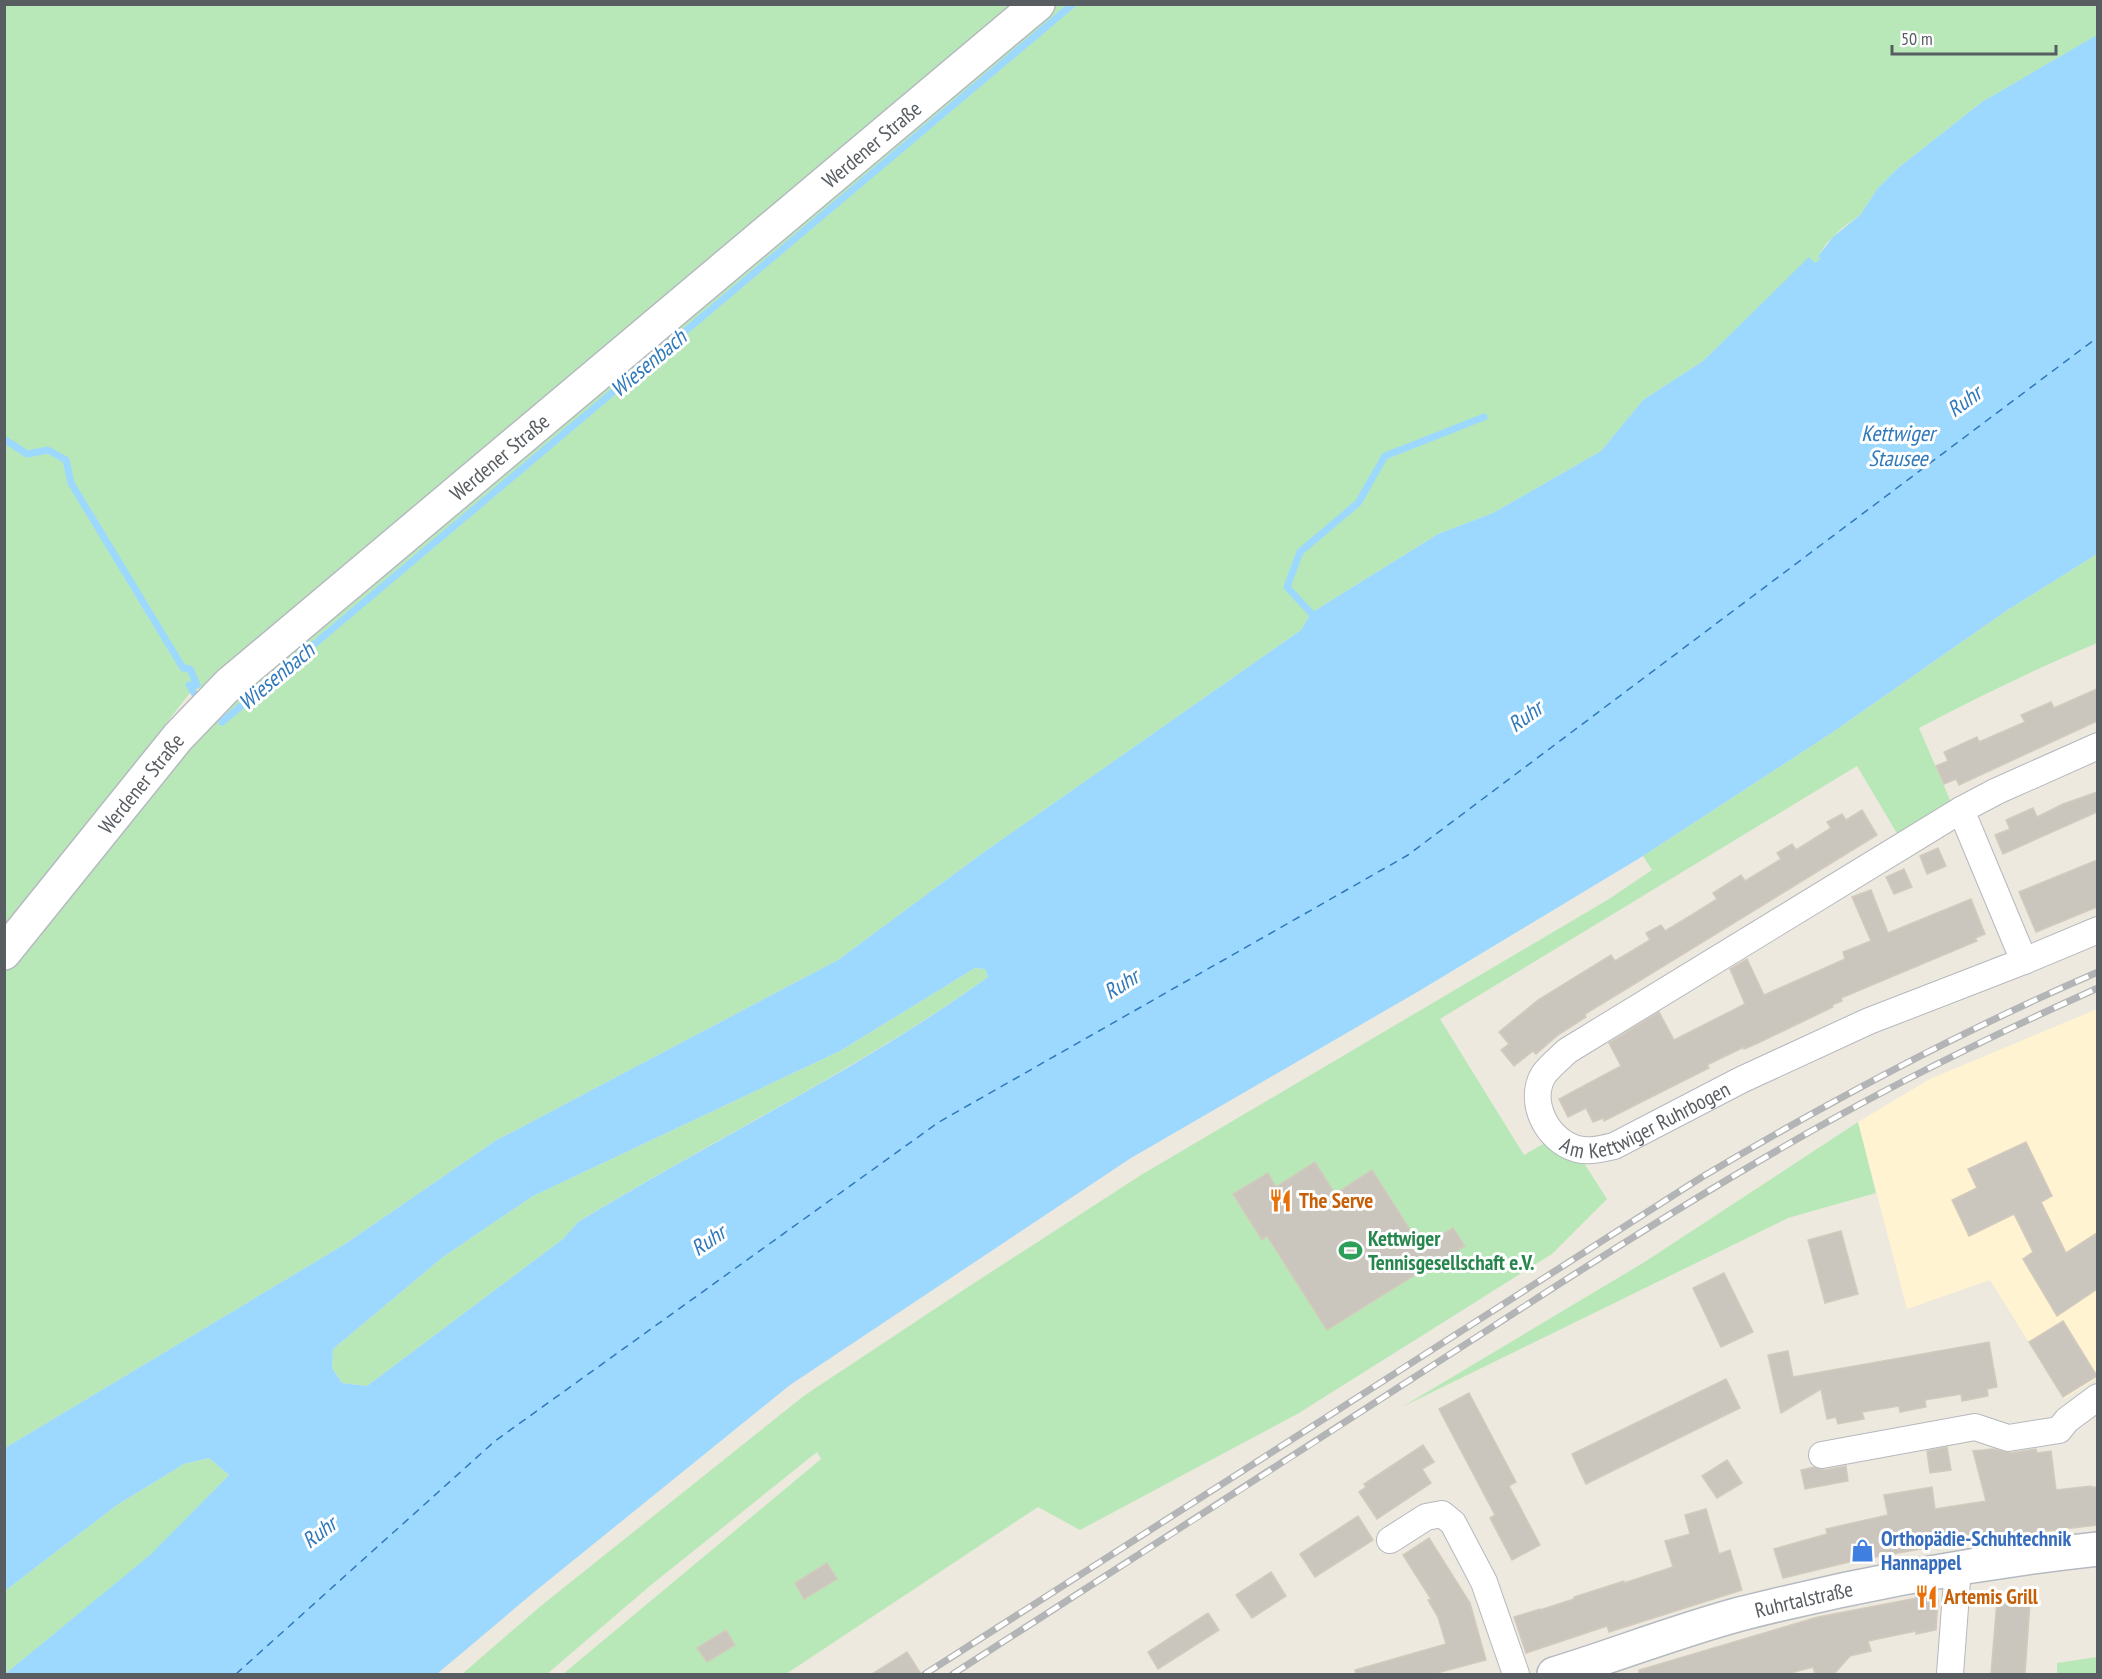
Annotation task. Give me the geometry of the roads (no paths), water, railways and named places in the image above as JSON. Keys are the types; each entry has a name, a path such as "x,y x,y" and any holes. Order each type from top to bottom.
{"main road":[{"name":"Werdener Straße","path":"4,953 178,737 229,684 1038,4"},
{"name":"Ruhrtalstraße","path":"1554,1674 1737,1615 1832,1591 2020,1557 2097,1549"}],"street":[{"name":"Am Kettwiger Ruhrbogen","path":"2097,746 1997,791 1961,810 1567,1051 1545,1073 1539,1086 1538,1107 1548,1129 1575,1149 1592,1150 1614,1146 1741,1080 1849,1030 2097,930"},
{"path":"1961,810 2024,961"},
{"path":"1822,1455 1974,1427 2008,1438 2059,1430 2067,1420 2097,1397"},
{"path":"1390,1540 1426,1517 1442,1514 1453,1523 1484,1582 1516,1674"},
{"path":"1950,1674 1958,1568"}],"water":[{"path":"2097,35 2097,554 2006,611 1833,732 1643,856 1419,991 1131,1158 790,1385 533,1593 437,1674 5,1674 150,1555 229,1475 209,1458 184,1464 117,1505 5,1591 5,1448 345,1244 495,1141 838,960 984,852 1301,630 1311,613 1438,534 1493,513 1601,451 1643,400 1703,361 1809,257 1815,263 1820,259 1818,256 1833,237 1860,215 1878,188 1898,168 1982,102","holes":["975,968 985,969 988,977 889,1043 578,1222 563,1239 367,1386 342,1383 332,1368 333,1349 443,1257 533,1196 840,1051"]}],"waterway":[{"name":"Wiesenbach","path":"222,722 1073,4"},
{"path":"1311,613 1287,587 1300,552 1358,503 1385,456 1484,417"},
{"name":"Wiesenbach","path":"4,439 27,454 48,450 66,460 71,483 183,668 190,669 197,685 189,685 194,693"}],"railway":[{"path":"925,1674 1702,1177 1897,1068 1996,1018 2098,972"},
{"path":"953,1674 1695,1199 1829,1121 1905,1081 1981,1042 2098,988"}],"place":[{"name":"The Serve","path":"1281,1200"},
{"name":"Kettwiger Tennisgesellschaft e.V.","path":"1350,1250"},
{"name":"Orthopädie-Schuhtechnik Hannappel","path":"1863,1550"},
{"name":"Artemis Grill","path":"1926,1596"}],"water label":[{"name":"Ruhr","path":"1964,401"},
{"name":"Kettwiger Stausee","path":"1898,446"},
{"name":"Ruhr","path":"1525,716"},
{"name":"Ruhr","path":"1121,984"},
{"name":"Ruhr","path":"708,1240"},
{"name":"Ruhr","path":"319,1532"}]}
